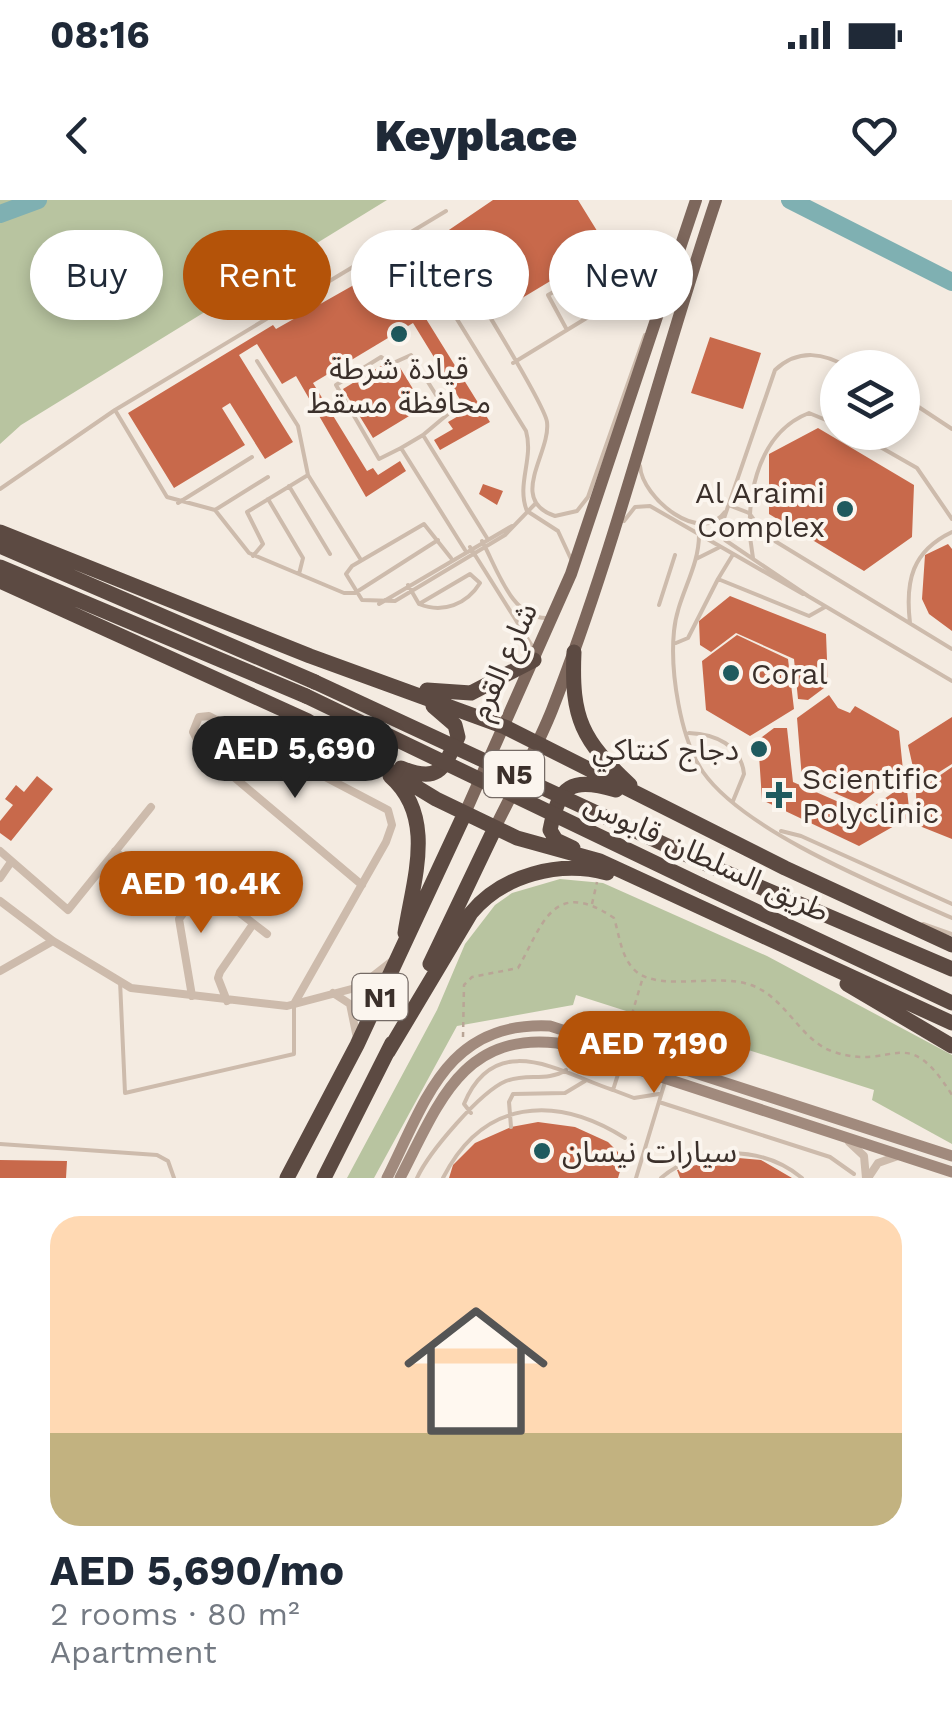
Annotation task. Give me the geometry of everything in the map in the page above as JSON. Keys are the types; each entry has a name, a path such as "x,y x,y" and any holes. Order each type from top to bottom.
{"highway":[{"path":"3,535 310,656 504,727 952,944"},
{"name":"طريق السلطان قابوس","path":"3,535 702,886 952,1003"},
{"name":"طريق السلطان قابوس","path":"0,567 311,689 952,970"},
{"path":"0,581 306,720 495,828 732,920 952,1023"},
{"path":"574,652 575,712 585,736 644,798"},
{"path":"390,683 471,693 536,658"},
{"path":"365,753 422,777 434,775 446,762 458,737 443,711 390,683"},
{"path":"365,753 397,782 418,821 420,845 402,950"},
{"path":"600,866 552,835 558,797 564,790 585,784 644,798"},
{"name":"شارع القرم","path":"288,1178 357,1044 464,813"},
{"name":"شارع القرم","path":"324,1178 495,828"},
{"path":"388,1052 471,913 490,894 553,869 600,866"},
{"path":"788,948 952,1046"}],"main road":[{"name":"شارع القرم","path":"464,813 571,574 696,200"},
{"name":"شارع القرم","path":"495,828 537,742 574,652 615,533 716,200"}],"street":[{"path":"294,1004 362,885 392,825 388,810 209,716 200,717 193,732 204,751 362,885"},
{"path":"0,851 68,910 152,807"},
{"path":"115,852 185,911"},
{"path":"0,878 11,862"},
{"path":"192,996 179,919 205,885 217,883 241,900"},
{"path":"251,885 236,910 267,934"},
{"path":"0,901 54,942 131,988 192,996 294,1004 328,992 359,987 402,950"},
{"path":"227,1000 218,978 220,972 253,924"},
{"path":"0,972 54,942"},
{"path":"308,981 318,996"},
{"path":"328,992 350,1004 357,1044"},
{"path":"387,1178 445,1068 464,1048 501,1028 550,1026 952,1156"},
{"path":"400,1178 453,1085 473,1061 492,1048 513,1041 557,1043 952,1172"},
{"path":"838,1133 864,1156 867,1178"},
{"path":"867,1178 885,1158 907,1156"}],"lane":[{"path":"414,230 446,211"},
{"path":"0,489 115,410 351,268"},
{"path":"458,320 529,440 522,492 526,511 563,537 571,574"},
{"path":"488,320 546,418 546,436 532,492 536,503 549,514 562,516 585,503 638,346 655,324"},
{"path":"561,320 567,330"},
{"path":"513,363 584,320"},
{"path":"412,355 448,414 422,435 379,459 336,385 381,357 390,364 412,355"},
{"path":"820,356 797,355 775,370 722,524 725,540 808,596 952,681"},
{"path":"257,361 298,426 308,475 361,560"},
{"path":"920,408 952,429"},
{"path":"115,410 164,494 178,503 215,510 254,556 344,593 355,593 438,540"},
{"path":"753,558 748,512 768,445 780,429 809,413 820,418"},
{"path":"647,422 640,467 650,496 703,525 720,520 730,506"},
{"path":"422,435 525,614 553,617"},
{"path":"401,448 474,554 536,658"},
{"path":"886,450 917,468 952,519"},
{"path":"178,503 252,457"},
{"path":"528,462 536,464"},
{"path":"254,556 262,544 246,514 308,475"},
{"path":"215,510 268,477"},
{"path":"289,486 330,554"},
{"path":"268,499 303,558 299,574"},
{"path":"452,558 428,526 418,526 361,560 346,574 362,600 379,604 412,591 485,547 514,526 536,503"},
{"path":"615,533 640,505 659,510 732,556 808,596"},
{"path":"730,506 748,512 765,535 952,649"},
{"path":"379,604 452,558 514,526"},
{"path":"910,623 915,561 926,545 952,532"},
{"path":"699,535 696,558 679,608 675,643 688,733 703,772 733,801 813,855 952,918"},
{"path":"696,558 705,551 722,549"},
{"path":"659,605 675,555"},
{"path":"675,643 688,638 732,556"},
{"path":"408,585 420,604 440,610 453,607 480,583 470,574 420,604"},
{"path":"718,579 810,616 826,607"},
{"path":"688,733 717,738 737,753 744,774 733,801"},
{"path":"777,830 866,864 952,904"},
{"path":"852,872 866,864"},
{"path":"883,913 952,934"},
{"path":"120,981 125,1093 294,1054 294,1004"},
{"path":"472,1113 465,1108 466,1098 478,1081 502,1065 527,1059 641,1098 662,1093"},
{"path":"613,1090 622,1064"},
{"path":"417,1178 436,1147 506,1082 552,1078 566,1070"},
{"path":"636,1178 666,1078"},
{"path":"510,1127 509,1099 516,1093 565,1093 585,1081"},
{"path":"658,1102 830,1157 854,1174"},
{"path":"442,1178 464,1143 509,1115 548,1109 571,1112 625,1138"},
{"path":"0,1144 157,1156 168,1161 174,1178"},
{"path":"661,1178 683,1161 744,1154 770,1158 802,1178"}],"path":[{"path":"592,905 600,866"},
{"path":"464,1048 464,985 472,977 518,968 547,914 566,905 592,905 614,918 624,956 644,975 655,980 721,979 755,986 786,1007 818,1043 835,1052 919,1054 936,1068 952,1095"},
{"path":"629,1024 644,975"}],"green space":[{"path":"0,200 387,200 331,234 331,230 183,230 183,320 192,320 21,425 0,444"},
{"path":"560,879 603,883 767,956 952,1055 952,1144 872,1100 874,1090 576,995 573,1005 457,1026 374,1178 347,1178 437,1010 465,944 495,905 512,893"}],"building":[{"path":"493,200 578,200 597,230 549,230 549,282 529,294 529,230 449,230"},
{"path":"351,287 351,320 427,320 490,422 440,450 434,440 453,429 448,422 467,411 413,323 313,383 367,471 373,468 378,475 400,461 406,471 366,497 296,376 282,384 257,344 239,355 293,442 265,459 230,403 222,408 245,445 174,488 128,413 273,325 276,329 292,320 331,320 331,298"},
{"path":"710,337 761,353 743,409 691,393"},
{"path":"384,364 389,372 399,366 424,407 373,438 343,389"},
{"path":"818,428 820,450 855,450 914,485 912,537 864,571 769,514 769,454"},
{"path":"483,484 503,491 497,505 479,494"},
{"path":"948,544 952,549 952,631 929,614 922,599 925,555"},
{"path":"730,596 826,634 828,685 808,700 798,699 794,659 736,633 711,652 700,645 699,621"},
{"path":"737,635 788,659 794,709 750,736 706,710 702,661"},
{"path":"829,695 838,708 850,713 855,706 899,731 903,770 860,804 802,779 797,718"},
{"path":"952,717 952,764 925,781 915,776 908,745"},
{"path":"774,728 787,728 793,782 864,813 901,787 907,790 910,817 859,846 762,800 758,740"},
{"path":"952,767 952,839 917,825 916,792"},
{"path":"37,776 53,789 11,841 0,833 0,821 13,805 5,799 16,785 24,792"},
{"name":"سيارات نيسان","path":"538,1122 575,1127 608,1142 624,1158 618,1178 449,1178 453,1165 475,1143 511,1127"},
{"path":"727,1157 761,1160 792,1178 680,1178 677,1170"},
{"path":"0,1160 67,1161 66,1178 0,1178"}],"waterway":[{"path":"0,214 38,200"},
{"path":"790,200 952,282"}],"place":[{"name":"قيادة شرطة محافظة مسقط","path":"399,334"},
{"name":"Al Araimi Complex","path":"845,509"},
{"name":"Coral","path":"731,673"},
{"name":"دجاج كنتاكي","path":"759,749"},
{"name":"Scientific Polyclinic","path":"779,795"},
{"name":"سيارات نيسان","path":"542,1151"}]}
